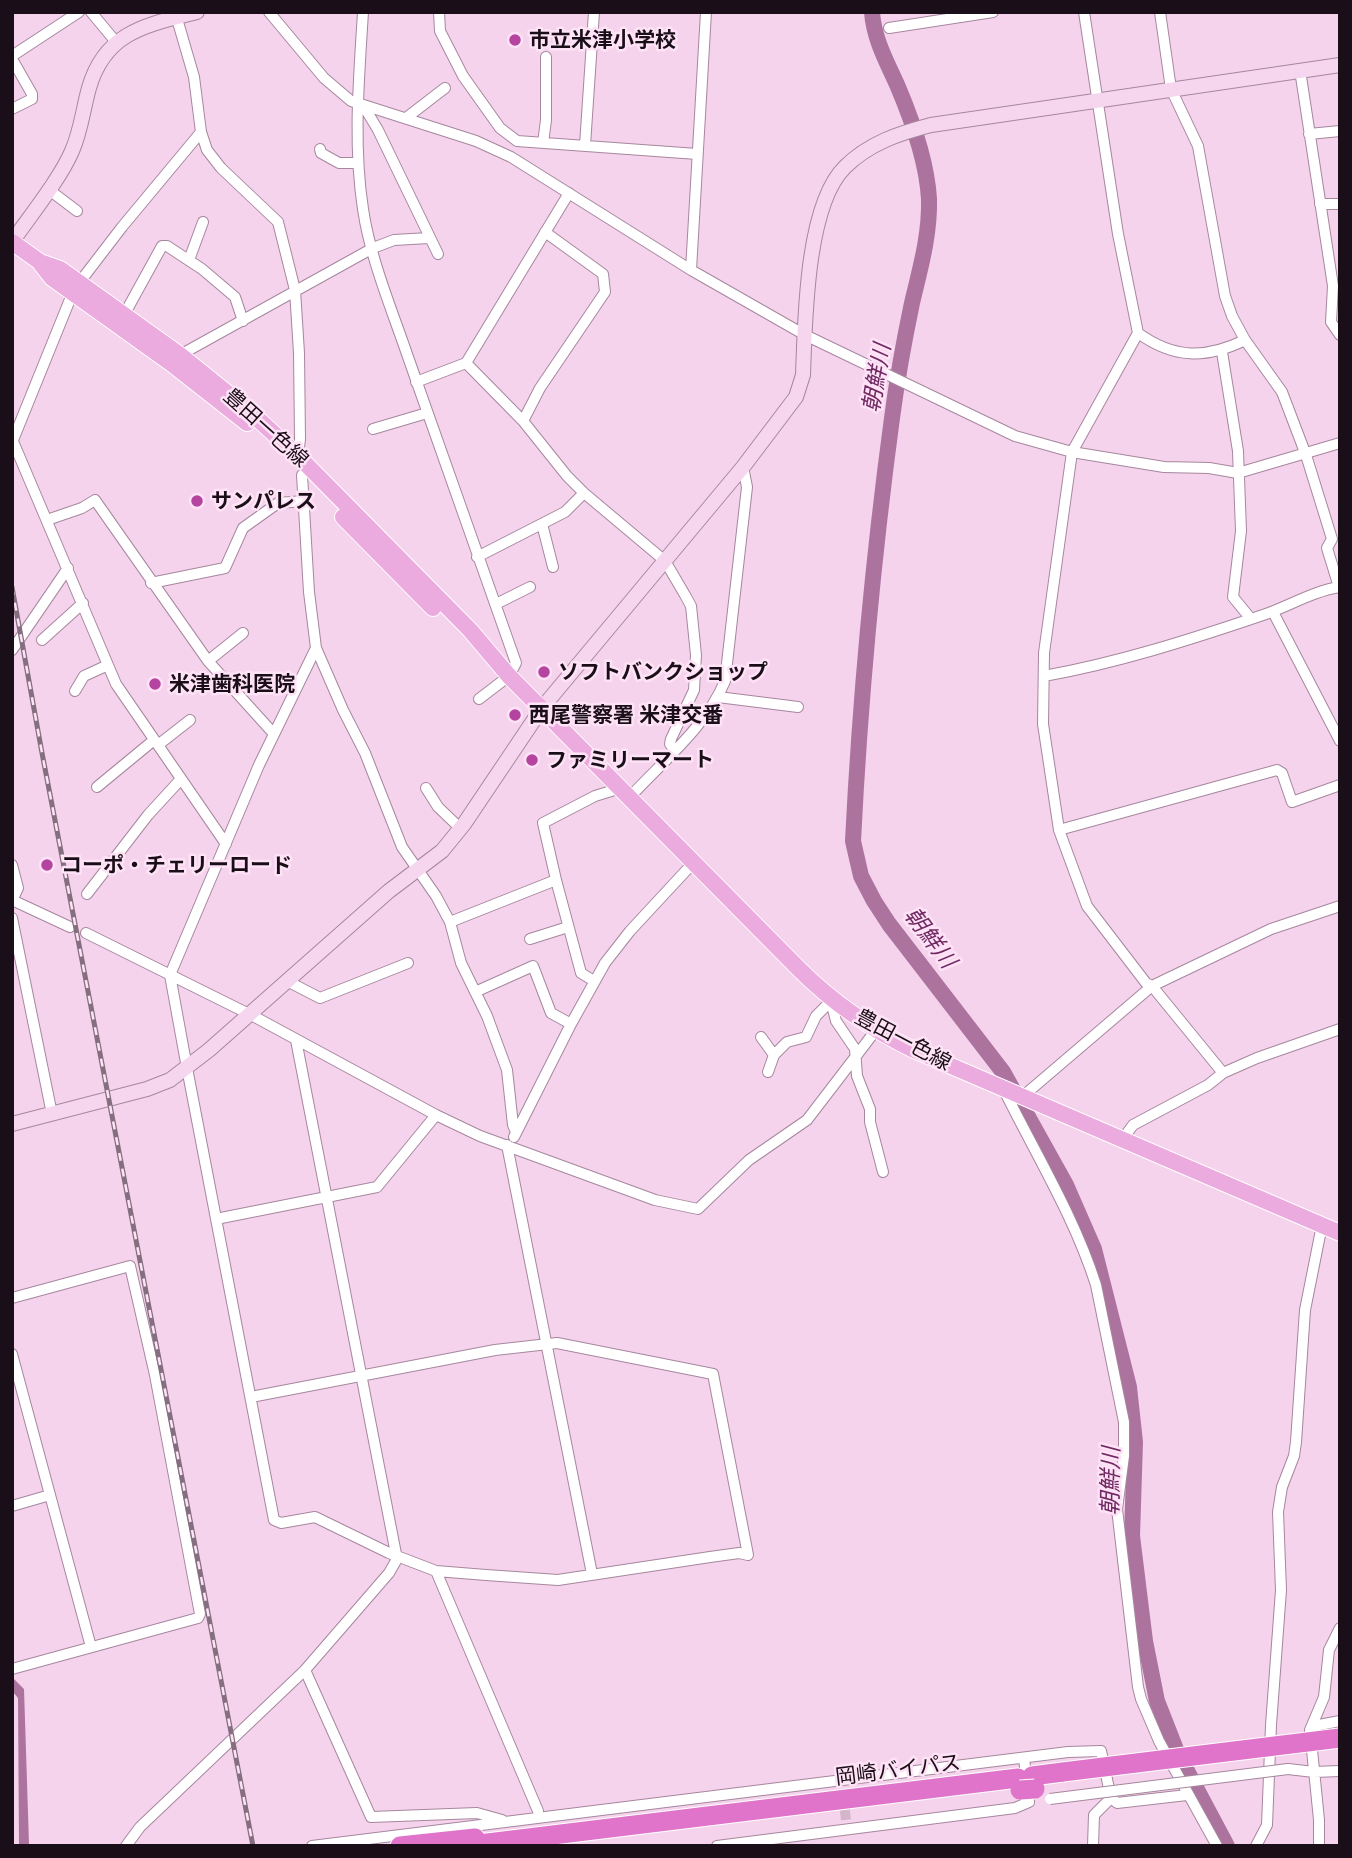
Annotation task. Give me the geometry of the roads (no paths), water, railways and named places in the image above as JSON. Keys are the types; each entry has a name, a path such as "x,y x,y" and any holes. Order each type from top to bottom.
{"highway":[{"name":"岡崎バイパス","path":"568,1846 1030,1785 1340,1738"},
{"name":"岡崎バイパス","path":"1065,1779 1340,1751"},
{"name":"岡崎バイパス","path":"463,1846 1030,1785"},
{"path":"400,1846 470,1838 520,1839"}],"main road":[{"name":"豊田一色線","path":"12,242 40,262 45,271 124,315 180,355 247,409 298,456 470,630 509,676 830,999 876,1030 914,1050 1340,1233"},
{"name":"豊田一色線","path":"76,288 220,400 302,475 463,638 493,659"}],"street":[{"path":"91,12 116,42"},
{"path":"12,242 72,153 94,74 105,54 116,42 149,25 176,15 197,12"},
{"path":"269,12 324,78 360,104 496,150 529,166 691,270 804,335 1015,436 1072,452 1164,467 1209,468 1238,473 1340,443"},
{"path":"363,12 358,163 363,211 416,382 516,663 509,676 479,699"},
{"path":"439,12 440,31 463,76 500,128 517,141 697,154"},
{"path":"585,145 594,12"},
{"path":"691,270 706,12"},
{"path":"889,28 993,12"},
{"path":"1084,12 1118,234 1138,333 1072,452 1046,641 1044,724 1059,830 1087,906 1146,983 1152,986 1223,1073"},
{"path":"1044,676 1091,668 1273,612 1339,587 1327,548 1332,539 1306,455 1282,391 1245,340 1225,296 1198,146 1171,89 1160,12"},
{"path":"12,108 32,99 32,94 12,57 71,14"},
{"path":"176,15 194,77 201,132 213,159 278,222 295,290 300,366 298,456"},
{"path":"543,143 546,120 546,57"},
{"path":"12,1125 147,1089 170,1080 249,1015 357,918 442,851 461,829 542,708 743,467 796,397 803,375 804,335 816,224 824,198 844,167 875,144 899,133 931,125 1340,65"},
{"path":"1300,70 1333,286 1331,322 1340,335"},
{"path":"406,118 444,88"},
{"path":"360,104 378,130 438,254"},
{"path":"1309,134 1340,131"},
{"path":"201,132 122,226 76,288 13,440 116,684 226,844"},
{"path":"320,149 321,153 336,162 358,163"},
{"path":"48,189 78,211"},
{"path":"416,382 466,363 569,193"},
{"path":"1320,204 1340,204"},
{"path":"189,260 203,222"},
{"path":"523,421 540,388 605,292 603,274 545,232"},
{"path":"180,355 373,248 394,240 429,238"},
{"path":"124,315 162,246 166,246 189,260 235,297 243,321"},
{"path":"1138,333 1154,344 1172,351 1200,354 1222,352 1245,340"},
{"path":"1222,352 1238,451 1241,531 1233,597 1251,619"},
{"path":"466,363 523,421 584,493 665,561 691,606 696,655 694,690 671,739 670,744 674,750"},
{"path":"373,429 427,414"},
{"path":"594,981 581,973 555,880 543,823 595,796 625,793 674,750 702,721 718,697 725,681 747,487 743,467"},
{"path":"302,475 309,592 316,648 365,753 402,847 436,896 450,922 461,962 487,1016 507,1070 516,1132"},
{"path":"477,557 565,512 584,493"},
{"path":"47,520 82,508 95,500 208,661 274,734"},
{"path":"151,583 225,568 243,528 278,503 304,501"},
{"path":"542,524 552,567"},
{"path":"12,650 68,568"},
{"path":"496,604 530,587"},
{"path":"42,640 83,603"},
{"path":"1273,612 1339,739"},
{"path":"208,661 243,633"},
{"path":"251,1397 495,1350 547,1344 591,1348 713,1374 748,1555 720,1556 558,1580 436,1571 397,1556 315,1517 281,1523 274,1520 170,975 259,765 316,648"},
{"path":"75,691 84,676 108,666"},
{"path":"718,697 797,707"},
{"path":"97,787 190,720"},
{"path":"1059,830 1277,770 1282,774 1292,802 1340,785"},
{"path":"88,894 148,816 181,779"},
{"path":"426,788 438,807 461,829"},
{"path":"592,1574 509,1146 594,981 629,931 694,862"},
{"path":"12,865 18,888 12,900 70,927"},
{"path":"450,922 555,880"},
{"path":"1026,1099 1152,986 1271,929 1340,906"},
{"path":"12,918 52,1114"},
{"path":"530,939 568,927"},
{"path":"86,933 480,1136 655,1200 698,1209 749,1160 807,1120 876,1030"},
{"path":"288,981 320,998 408,964"},
{"path":"475,992 533,966 551,1013 571,1024"},
{"path":"768,1072 774,1055 787,1042 806,1037 811,1023 830,999"},
{"path":"830,999 834,1017 850,1040 856,1058 857,1076 870,1109 870,1122 883,1172"},
{"path":"1122,1140 1132,1125 1208,1084 1223,1073 1340,1029"},
{"path":"761,1037 774,1055"},
{"path":"126,1846 140,1827 305,1670 397,1561 363,1374 333,1241 296,1040"},
{"path":"1005,1089 1090,1265 1096,1285 1124,1422 1124,1456 1117,1509 1134,1665 1141,1699 1187,1795 1217,1846"},
{"path":"216,1219 377,1187 383,1183 436,1115"},
{"path":"1256,1846 1267,1825 1271,1726 1282,1590 1278,1512 1282,1487 1294,1456 1305,1310 1322,1225"},
{"path":"12,1298 130,1266 155,1376 200,1614 198,1618 12,1669"},
{"path":"12,1354 91,1647"},
{"path":"12,1506 50,1495"},
{"path":"436,1571 538,1811"},
{"path":"1320,1846 1310,1730 1324,1698 1329,1650 1340,1628"},
{"path":"305,1670 373,1819 477,1813 508,1822"},
{"path":"1310,1730 1319,1725 1340,1721"},
{"path":"717,1846 846,1825 1015,1808 1030,1785 1068,1752 1101,1751 1111,1798 1117,1803 1187,1795"},
{"path":"312,1846 508,1822 582,1818 841,1781 1030,1785 1288,1769 1340,1771"},
{"path":"841,1781 842,1794"},
{"path":"1093,1846 1094,1815 1111,1798"}],"waterway":[{"name":"朝鮮川","path":"872,12 878,41 918,142 928,185 929,212 924,252 898,375 885,471 868,629 853,841 861,876 874,901 1003,1072 1066,1185 1094,1249 1129,1387 1135,1442 1132,1536 1145,1641 1157,1701 1177,1752 1227,1846"}],"tunnel":[{"path":"843,1795 846,1820"}],"railway":[{"path":"12,587 253,1846"}],"place":[{"name":"市立米津小学校","path":"515,40"},
{"name":"サンパレス","path":"197,501"},
{"name":"ソフトバンクショップ","path":"544,672"},
{"name":"米津歯科医院","path":"155,684"},
{"name":"西尾警察署 米津交番","path":"515,715"},
{"name":"ファミリーマート","path":"532,760"},
{"name":"コーポ・チェリーロード","path":"47,865"}]}
